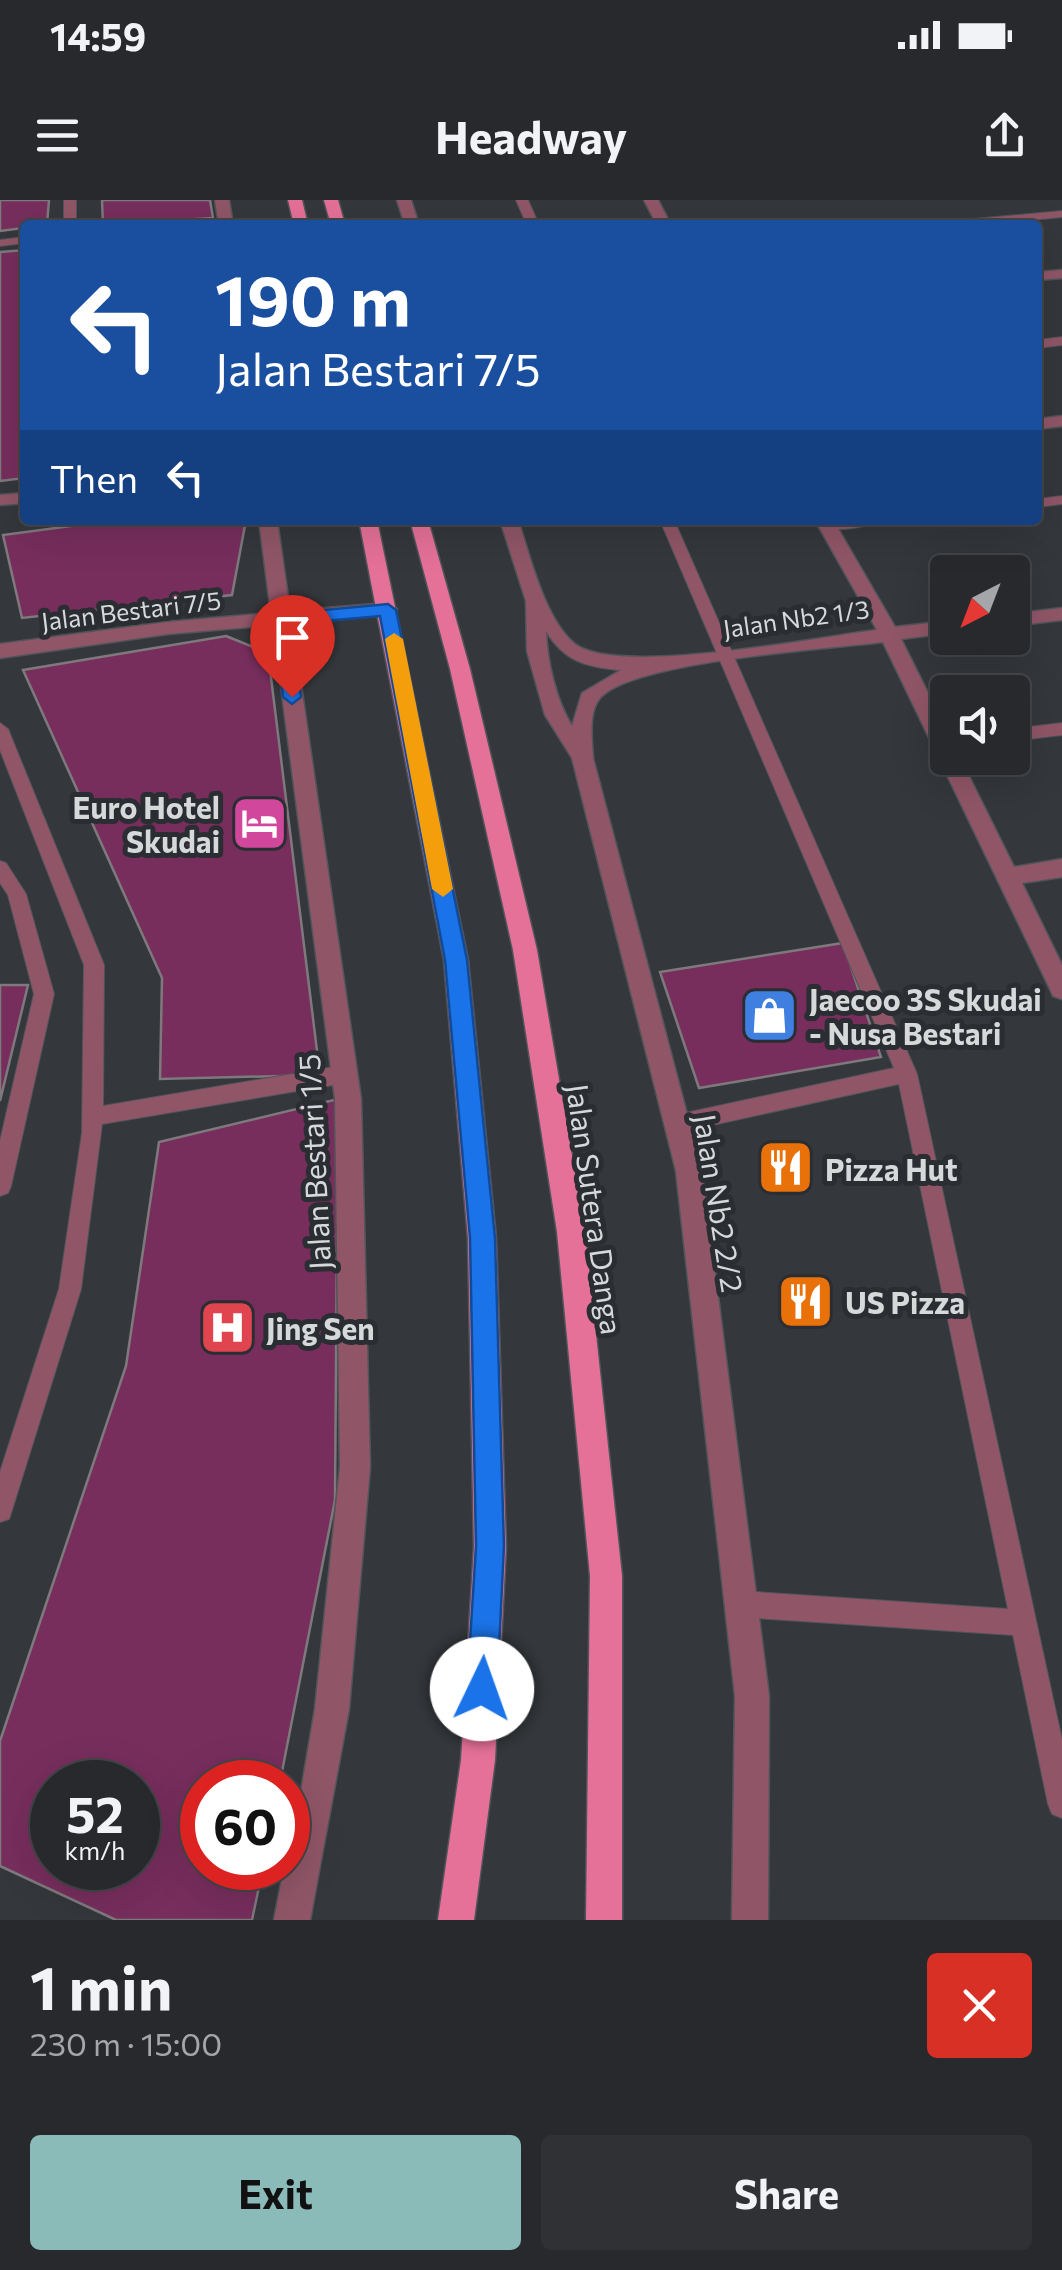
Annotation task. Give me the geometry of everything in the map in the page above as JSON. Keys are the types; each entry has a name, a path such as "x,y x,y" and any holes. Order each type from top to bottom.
{"main road":[{"path":"369,525 456,960 482,1238 490,1546 478,1760 456,1920"},
{"name":"Jalan Sutera Danga","path":"420,525 460,669 525,950 571,1232 606,1576 604,1920"}],"street":[{"name":"Jalan Bestari 1/5","path":"269,525 345,1074 355,1467 332,1709 292,1920"},
{"name":"Jalan Nb2 2/2","path":"512,525 536,601 537,651 555,715 582,758 689,1171 752,1696 750,1920"},
{"path":"827,525 889,634 930,718"},
{"name":"Jalan Nb2 1/3","path":"536,601 566,647 578,654 590,660 653,665 930,629"},
{"name":"Jalan Bestari 7/5","path":"0,651 168,628 388,610"},
{"path":"1030,618 1062,614"},
{"name":"Jalan Nb2 1/3","path":"582,758 582,708 597,686 653,665"},
{"path":"957,775 1062,989"},
{"path":"1006,876 1062,868"}],"lane":[{"path":"996,220 1062,214"},
{"path":"669,525 907,1074 1062,1804"},
{"path":"0,729 94,965 91,1117 70,1289 0,1510"},
{"path":"1030,733 1062,729"},
{"path":"0,868 17,894 44,994 0,1186"},
{"path":"91,1117 345,1074"},
{"path":"676,1124 907,1074"},
{"path":"740,1604 1024,1623"}],"building":[{"path":"0,200 49,200 47,220 20,220 20,228 0,231"},
{"path":"102,200 210,200 213,218 182,220 103,220"},
{"path":"20,250 20,479 0,481 0,252"},
{"path":"78,525 245,525 232,595 22,618 3,535"},
{"path":"226,636 268,653 320,1075 160,1079 162,978 23,670"},
{"name":"Jaecoo 3S Skudai - Nusa Bestari","path":"843,943 881,1057 699,1088 660,972"},
{"path":"0,985 28,985 0,1101"},
{"path":"338,1099 335,1500 284,1760 180,1760 180,1890 258,1890 252,1920 116,1920 52,1890 160,1890 160,1760 30,1760 30,1880 0,1866 0,1741 126,1366 159,1142"}],"slow traffic":[{"path":"394,639 443,889"}],"place":[{"name":"Euro Hotel Skudai","path":"259,823"},
{"name":"Jaecoo 3S Skudai - Nusa Bestari","path":"770,1015"},
{"name":"Pizza Hut","path":"786,1168"},
{"name":"US Pizza","path":"806,1301"},
{"name":"Jing Sen","path":"227,1327"}],"route":[{"path":"292,697 282,620 388,610 456,960 482,1238 490,1546 482,1689"}]}
